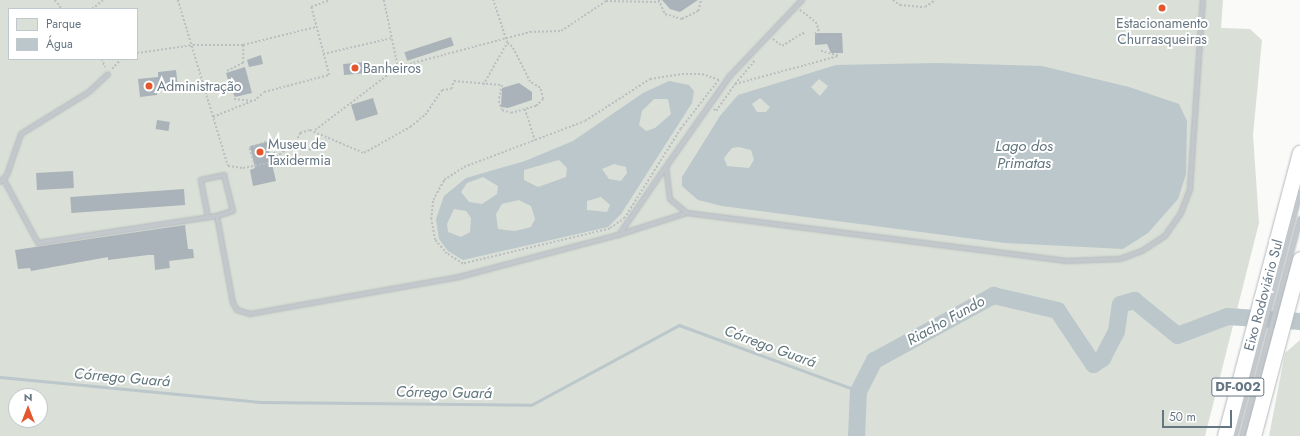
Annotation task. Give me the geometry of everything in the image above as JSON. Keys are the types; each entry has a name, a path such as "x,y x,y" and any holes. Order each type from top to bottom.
{"highway":[{"name":"Eixo Rodoviário Sul","path":"1225,436 1256,340 1271,285 1300,153"},
{"name":"Eixo Rodoviário Sul","path":"1253,436 1272,342 1287,287 1300,259"}],"lane":[{"path":"618,235 730,76 802,0"},
{"path":"217,216 232,303 237,310 250,314 459,277 618,235 687,213 1067,261 1120,259 1142,252 1165,236 1181,213 1190,189 1204,0"},
{"path":"108,74 89,92 21,134 2,181 38,242 217,216 233,211 224,175 201,180 208,217"},
{"path":"666,167 670,198 687,213"},
{"path":"1271,285 1300,194"},
{"path":"1287,287 1300,219"},
{"path":"1235,436 1256,340"},
{"path":"1242,436 1272,342"}],"path":[{"path":"55,0 61,8"},
{"path":"93,8 103,0"},
{"path":"178,0 193,45 228,166 254,166 275,162 276,157 296,142 300,133 315,130 398,67 505,38 561,31 606,1 659,1 665,14 682,19 698,11 701,0"},
{"path":"214,117 254,101 264,92 329,75 311,7 330,0"},
{"path":"384,0 398,67"},
{"path":"315,130 326,139 364,153 410,128 425,115 442,90 451,89 454,81 483,85 502,85 502,110 510,113 526,109 543,99 540,88 530,82 512,46 507,43 492,0"},
{"path":"893,0 900,5 925,7 934,0"},
{"path":"795,6 816,22 819,30 814,36"},
{"path":"138,53 193,45 242,45 316,27"},
{"path":"773,39 782,46 804,33 806,36"},
{"path":"323,54 392,38"},
{"path":"483,85 507,43"},
{"path":"227,71 243,63 242,45"},
{"path":"716,111 735,84 838,56 819,50"},
{"path":"102,60 108,74 120,60"},
{"path":"702,74 719,80 681,129 625,218 610,229 463,264 447,254 435,240 431,219 433,200 444,180 464,167 535,140 585,121 650,79 702,74"},
{"path":"230,80 232,89"},
{"path":"234,98 254,101"},
{"path":"526,109 535,140"},
{"path":"296,142 301,150 320,149 326,139"},
{"path":"254,166 248,148 270,140 276,157"}],"green space":[{"path":"0,0 1223,0 1221,28 1250,29 1262,40 1253,135 1259,223 1205,436 0,436"},
{"path":"1300,340 1300,436 1269,436 1285,353"}],"water":[{"name":"Lago dos Primatas","path":"937,63 1042,66 1129,87 1179,104 1187,121 1186,174 1178,199 1148,233 1123,249 1005,243 722,206 698,200 682,186 682,177 720,116 738,95 836,65","holes":["819,79 828,86 820,96 811,87","760,98 770,107 766,112 757,112 752,104","739,147 751,150 754,160 749,168 727,166 724,158 732,148"]},
{"path":"669,81 689,85 694,91 692,103 621,214 608,227 463,260 448,251 439,239 436,219 444,196 466,178 525,161 573,141 643,93","holes":["654,99 668,99 671,114 655,128 646,131 639,125 642,111","559,160 567,168 566,177 538,187 524,180 524,170","614,164 626,167 627,173 621,181 609,179 602,169","483,177 498,186 497,194 482,204 469,202 461,192 467,183","601,197 610,205 607,212 587,210 587,201","519,200 531,206 535,219 531,227 515,231 498,229 496,214 502,204","454,209 466,211 471,218 470,232 461,237 448,232 447,224"]}],"building":[{"path":"662,0 698,0 680,12 670,9"},
{"path":"815,33 842,33 843,53 831,53 827,44 815,45"},
{"path":"451,37 454,46 407,61 404,52"},
{"path":"261,55 263,64 249,67 247,60"},
{"name":"Banheiros","path":"366,62 367,73 344,75 343,64"},
{"path":"245,67 252,93 235,97 232,91 236,84 228,80 226,73"},
{"path":"176,70 178,87 157,89 157,95 140,97 138,79 158,77 158,72"},
{"path":"519,83 532,92 532,100 508,108 501,107 502,88"},
{"path":"373,98 378,114 356,121 351,105"},
{"path":"157,120 170,122 168,131 156,129"},
{"path":"267,142 276,181 253,186 250,170 255,168 250,146"},
{"path":"73,171 74,188 37,190 36,173"},
{"path":"184,189 185,205 71,213 70,197"},
{"path":"185,225 188,249 193,249 194,258 169,261 170,268 155,270 154,255 148,255 108,260 108,257 31,271 30,268 18,269 15,250"}],"waterway":[{"name":"Riacho Fundo","path":"856,436 858,391 874,360 993,295 1057,310 1093,364 1102,358 1116,331 1120,304 1134,300 1177,335 1227,316 1300,321"},
{"name":"Córrego Guará","path":"0,377 261,402 531,405 679,325 858,391"}],"place":[{"name":"Estacionamento Churrasqueiras","path":"1162,8"},
{"name":"Banheiros","path":"355,68"},
{"name":"Administração","path":"149,86"},
{"name":"Museu de Taxidermia","path":"260,152"}]}
